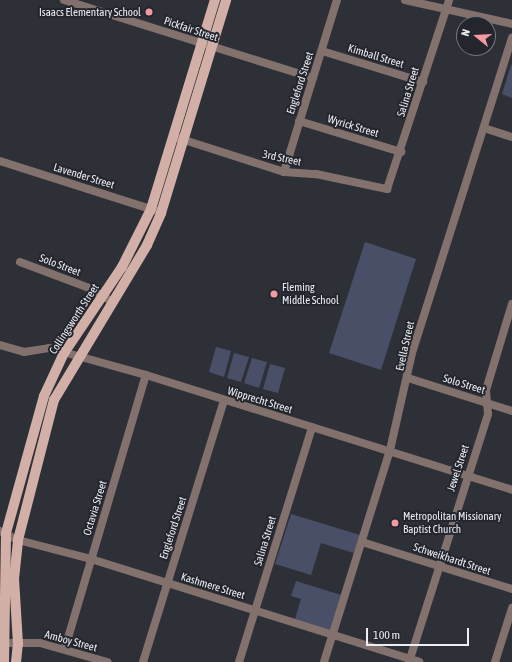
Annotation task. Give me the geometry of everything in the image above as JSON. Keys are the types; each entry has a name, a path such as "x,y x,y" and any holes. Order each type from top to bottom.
{"main road":[{"name":"Collingsworth Street","path":"4,662 6,644 3,532 44,396 64,353 103,296 137,241 151,209 215,0"},
{"name":"Collingsworth Street","path":"16,662 18,644 14,579 18,540 54,400 77,356 147,245 161,213 226,0"}],"street":[{"name":"Pickfair Street","path":"64,0 212,48 313,78"},
{"name":"Engleford Street","path":"284,172 337,0"},
{"path":"405,0 512,24"},
{"name":"Salina Street","path":"387,190 401,152 449,0"},
{"name":"Evella Street","path":"324,662 390,450 421,323 512,37"},
{"name":"Kimball Street","path":"322,51 423,82"},
{"name":"Wyrick Street","path":"299,121 401,152"},
{"path":"484,128 512,136"},
{"name":"3rd Street","path":"173,137 284,172 316,174 387,190"},
{"name":"Lavender Street","path":"0,161 161,213"},
{"name":"Solo Street","path":"20,262 103,296 112,302"},
{"name":"Jewel Street","path":"409,660 467,476 488,403 486,390 512,304"},
{"name":"Wipprecht Street","path":"0,345 24,352 49,348 146,375 390,450 512,490"},
{"name":"Octavia Street","path":"65,648 146,375"},
{"name":"Solo Street","path":"408,378 512,411"},
{"name":"Engleford Street","path":"143,662 224,400"},
{"name":"Salina Street","path":"239,662 312,427"},
{"name":"Kashmere Street","path":"3,532 18,540 91,559 419,662"},
{"name":"Schweikhardt Street","path":"362,542 512,589"},
{"path":"495,662 512,608"},
{"name":"Amboy Street","path":"6,644 40,643 65,648 107,662"}],"shaded area":[{"path":"512,65 512,98 502,94"},
{"path":"365,242 416,259 381,370 329,353"},
{"path":"216,347 231,351 224,377 209,372"},
{"path":"234,353 249,357 241,382 227,378"},
{"path":"252,358 267,362 259,388 244,383"},
{"path":"270,364 285,368 278,393 263,389"},
{"path":"291,514 360,535 354,553 321,543 311,575 275,564"},
{"path":"296,581 341,595 330,630 295,619 301,599 291,596"}],"place":[{"name":"Isaacs Elementary School","path":"149,12"},
{"name":"Fleming Middle School","path":"274,294"},
{"name":"Metropolitan Missionary Baptist Church","path":"395,523"}]}
